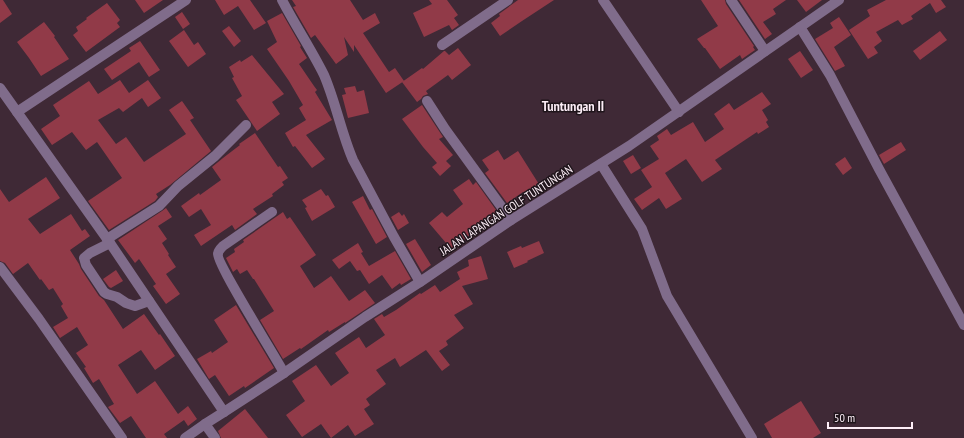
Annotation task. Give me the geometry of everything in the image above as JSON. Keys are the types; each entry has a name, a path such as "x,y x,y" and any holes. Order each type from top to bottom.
{"street":[{"path":"17,112 186,0"},
{"path":"282,0 324,76 334,100 348,149 353,160 420,282"},
{"path":"442,45 508,0"},
{"path":"603,0 679,112"},
{"path":"731,0 765,52"},
{"name":"JALAN LAPANGAN GOLF TUNTUNGAN","path":"187,437 511,220 629,146 839,0"},
{"path":"800,27 830,75 879,169 964,325"},
{"path":"0,88 109,241 224,412"},
{"path":"427,101 511,220"},
{"path":"149,301 135,306 107,294 104,292 86,265 84,258 159,206 178,186 215,156 246,125"},
{"path":"601,164 642,229 667,296 752,438"},
{"path":"272,212 223,246 218,256 226,275 284,373"},
{"path":"0,267 39,319 122,438"},
{"path":"205,424 215,438"}],"building":[{"path":"0,0 3,0 12,14 0,23"},
{"path":"135,0 163,0 144,13"},
{"path":"215,0 250,0 266,23 254,30 238,6 224,15"},
{"path":"292,0 350,0 363,20 375,13 380,23 363,33 389,72 395,68 404,81 386,93 354,45 354,52 344,37 348,55 336,64 315,35 311,38 293,7 296,6"},
{"path":"429,0 447,0 458,15 454,18 459,25 452,30 449,25 424,37 413,13 432,4"},
{"path":"518,0 554,0 500,36 491,23 500,16 499,14"},
{"path":"701,0 725,0 726,4 754,46 753,47 755,50 742,59 740,55 720,69 697,39 718,26"},
{"path":"739,0 786,0 773,9 776,14 763,22 772,34 765,39"},
{"path":"797,0 822,0 806,12"},
{"path":"886,0 941,0 946,7 936,13 930,3 911,16 913,19 902,25 898,20 876,32 882,41 874,47 878,53 868,59 849,30 870,16 867,10"},
{"path":"107,3 120,20 117,23 120,27 86,52 73,35 78,31 76,27"},
{"path":"182,12 190,24 183,29 175,17"},
{"path":"282,13 307,58 299,64 317,90 315,92 332,120 306,135 325,159 312,168 295,146 293,147 285,133 306,120 299,108 303,105 289,81 267,49 277,42 267,21"},
{"path":"839,17 851,35 834,47 845,66 835,71 815,39 833,28 830,23"},
{"path":"44,22 55,36 54,37 69,59 41,76 17,42"},
{"path":"229,26 241,41 234,47 222,31"},
{"path":"184,30 194,45 198,42 206,54 188,67 169,41"},
{"path":"940,31 947,40 920,60 913,51"},
{"path":"140,41 160,70 149,77 139,62 112,80 104,69 131,51 129,48"},
{"path":"458,48 471,65 452,80 448,75 426,91 428,94 423,96 417,102 402,82 422,68 423,69 444,51 449,55"},
{"path":"800,51 813,70 801,78 788,59"},
{"path":"252,55 284,94 272,102 280,114 257,131 236,100 242,96 232,78 234,77 229,67"},
{"path":"120,80 129,93 148,80 161,98 148,107 142,98 123,112 119,108 98,120 116,144 126,137 144,162 186,134 169,110 182,101 194,118 190,120 211,151 170,185 156,194 158,197 155,201 109,230 88,201 122,178 97,142 86,150 72,132 52,145 41,129 60,116 53,105 89,81 98,94"},
{"path":"355,86 357,92 364,90 369,113 348,118 342,95 346,94 344,88"},
{"path":"762,92 771,104 762,110 768,120 766,122 769,127 758,134 757,132 715,160 722,169 702,182 686,159 665,173 682,199 666,209 659,198 642,210 634,199 652,187 641,170 659,159 650,146 659,140 657,136 667,129 671,135 693,122 705,142 724,129 714,114 729,103 734,110"},
{"path":"422,105 443,137 439,139 453,155 446,161 451,166 440,176 432,167 437,163 402,119"},
{"path":"255,133 278,167 280,166 288,178 282,182 284,185 272,194 273,196 253,209 257,214 235,230 232,225 201,246 194,235 211,225 201,209 189,217 181,206 221,180 212,167 240,145 239,144"},
{"path":"901,142 906,150 884,164 879,155"},
{"path":"498,150 504,160 518,151 542,189 528,199 523,192 507,203 485,173 489,170 482,160"},
{"path":"633,155 641,168 631,174 623,161"},
{"path":"845,157 852,168 843,175 835,164"},
{"path":"46,177 60,198 28,219 40,234 71,214 82,231 85,229 90,236 70,250 99,296 104,300 123,329 144,314 175,356 155,370 141,350 118,365 137,394 155,381 178,414 188,406 197,419 188,426 184,420 164,434 167,438 146,438 131,416 120,423 108,407 114,404 99,379 93,383 84,368 86,367 76,353 88,345 77,327 60,338 53,327 68,318 61,306 63,304 53,288 49,290 28,263 13,274 5,263 0,261 0,189 9,202"},
{"path":"469,179 473,185 476,182 501,217 480,230 478,228 452,250 429,223 442,212 447,217 463,204 453,190"},
{"path":"321,189 326,196 328,195 335,207 312,221 305,208 307,207 302,200"},
{"path":"363,196 387,237 376,244 352,202"},
{"path":"166,208 172,217 158,226 167,239 162,243 176,267 166,274 180,294 166,304 153,286 156,284 139,259 135,263 118,240"},
{"path":"283,212 287,219 290,217 316,255 300,266 314,288 331,276 349,301 365,290 375,303 345,323 329,332 328,330 301,349 300,348 283,359 260,320 274,311 247,270 240,274 237,269 233,272 226,258 235,252 234,249 244,242 243,240"},
{"path":"399,212 402,216 404,214 409,223 398,230 391,217"},
{"path":"415,239 431,265 422,272 406,244"},
{"path":"539,241 544,253 514,268 507,252"},
{"path":"358,243 363,252 361,253 369,266 395,251 411,279 401,285 400,283 392,289 382,275 369,284 360,270 357,271 350,261 339,269 332,260"},
{"path":"481,256 488,279 462,286 473,304 454,315 464,328 446,341 448,345 439,351 450,365 442,371 426,350 400,367 395,358 376,370 386,384 366,399 370,405 364,409 374,424 355,436 348,425 331,438 321,424 302,437 286,415 305,401 292,381 316,365 331,386 349,373 335,353 359,337 366,348 385,335 374,319 382,314 384,317 435,285 440,292 460,279 457,272 469,266 468,260"},
{"path":"116,270 123,281 111,288 103,279"},
{"path":"236,305 274,368 245,388 244,386 229,396 215,375 209,379 197,359 211,351 212,353 228,342 214,320"},
{"path":"801,401 821,433 813,438 772,438 764,424"},
{"path":"245,409 268,438 221,438 218,431"}],"district":[{"name":"Tuntungan II","path":"573,106"}]}
